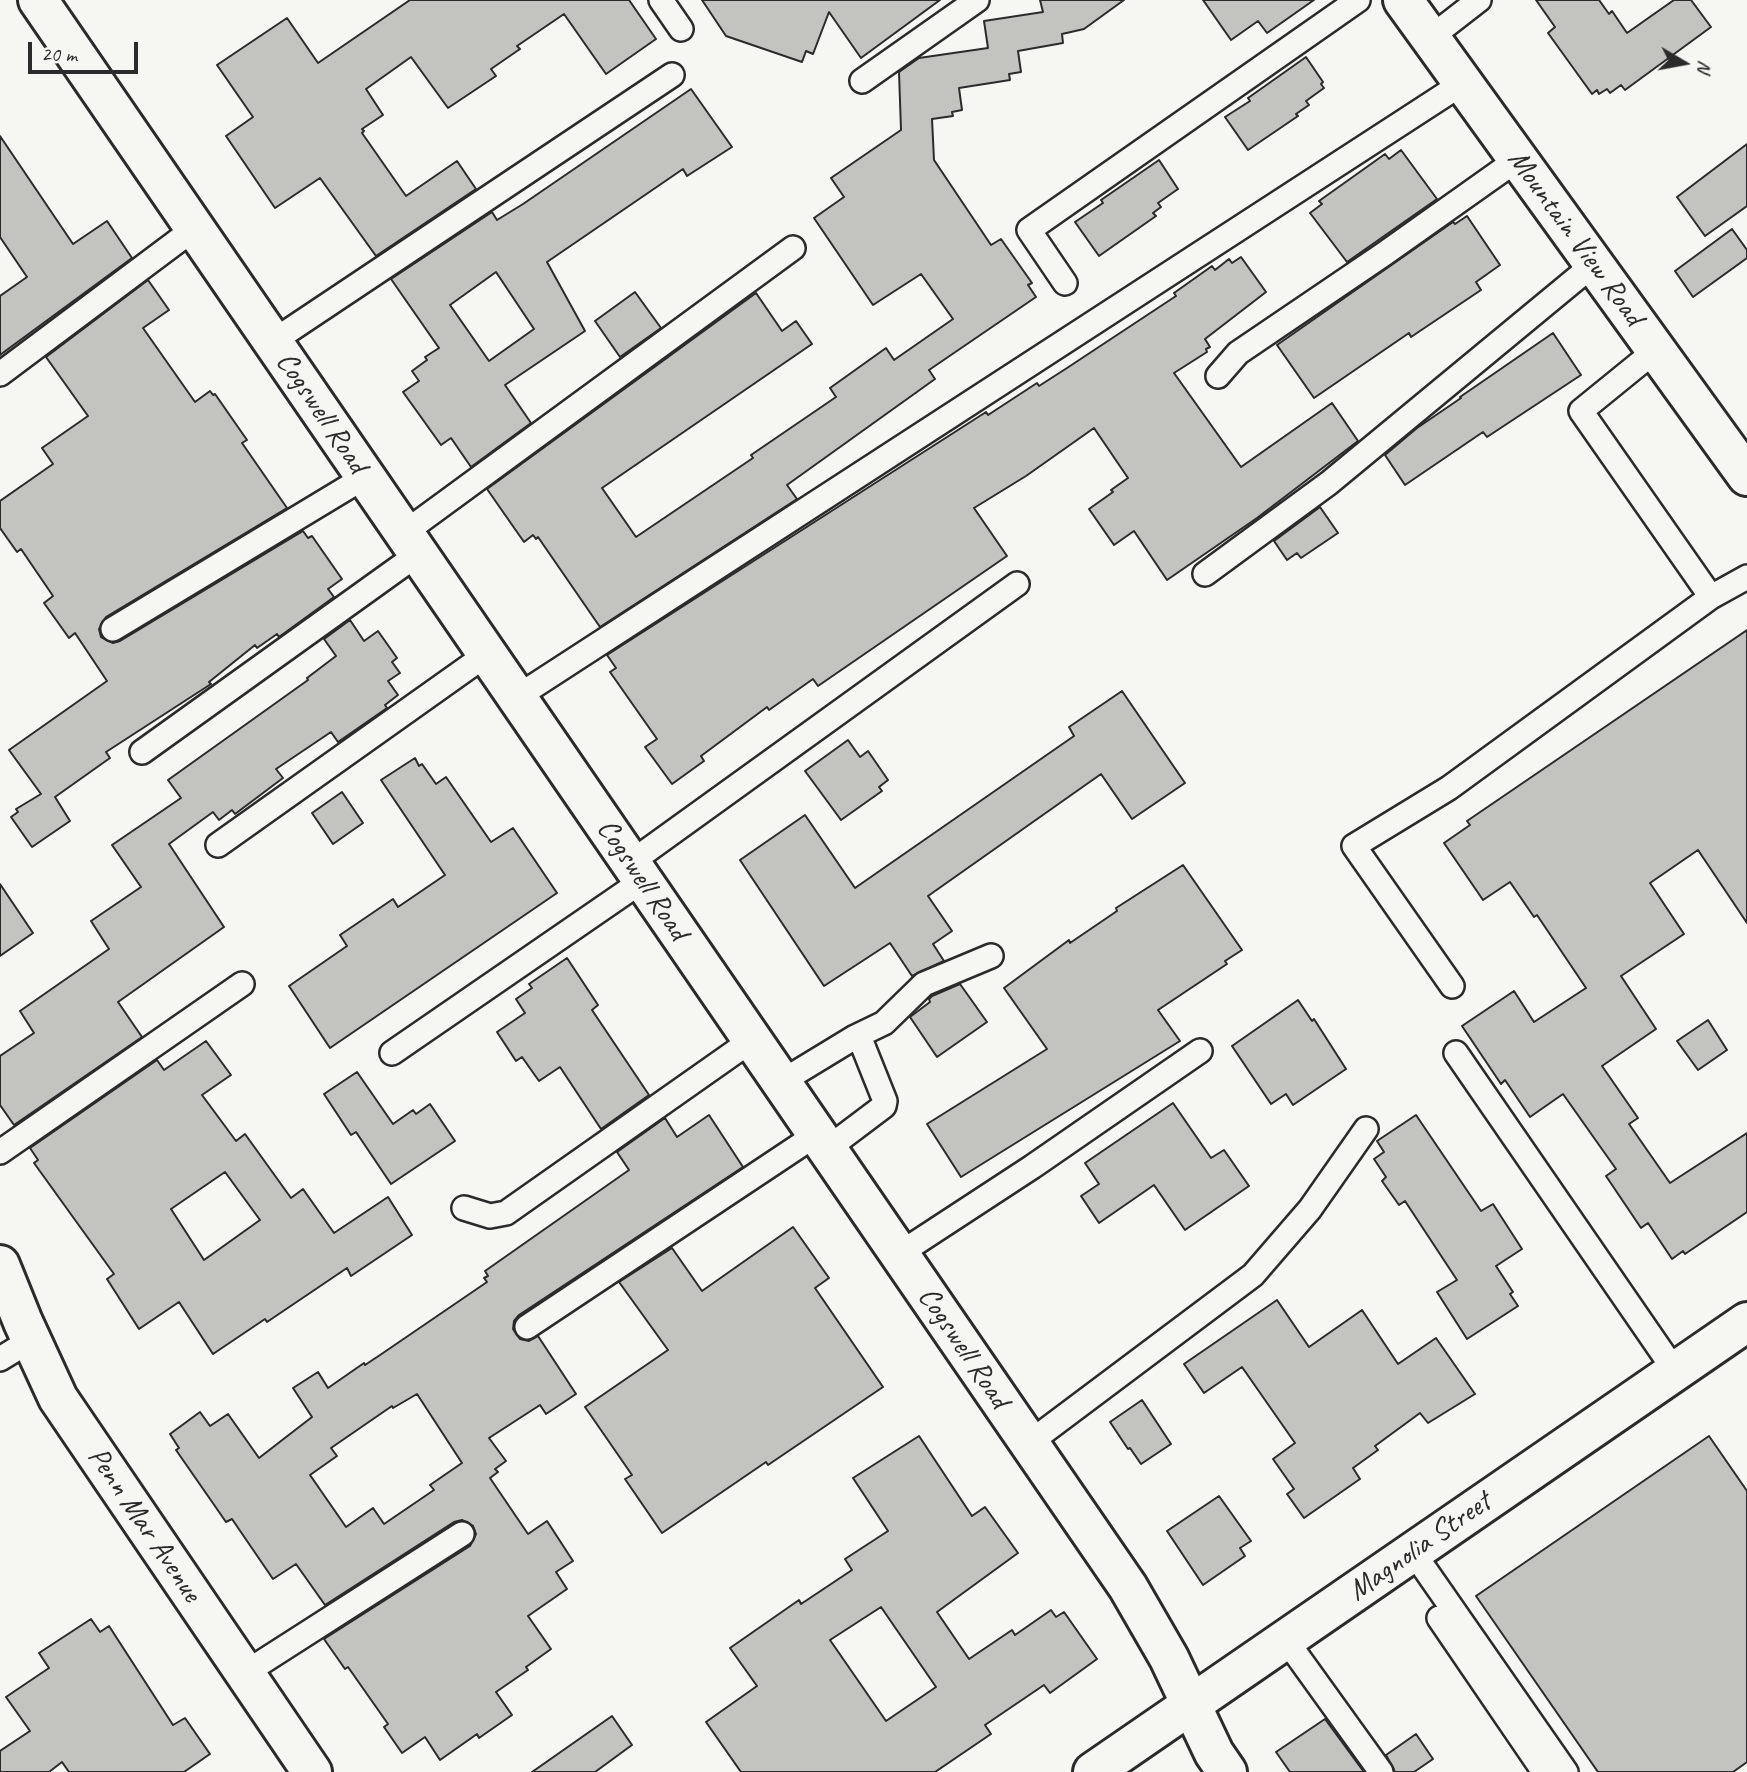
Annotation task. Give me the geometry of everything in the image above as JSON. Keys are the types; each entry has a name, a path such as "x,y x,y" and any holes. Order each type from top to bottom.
{"street":[{"name":"Cogswell Road","path":"38,0 1128,1587 1169,1658 1214,1753 1227,1772"},
{"name":"Mountain View Road","path":"1404,0 1656,350 1742,457"},
{"name":"Penn Mar Avenue","path":"0,1265 16,1350 58,1398 312,1772"},
{"name":"Magnolia Street","path":"1093,1772 1747,1322"}],"lane":[{"path":"661,0 681,29"},
{"path":"862,81 977,0"},
{"path":"1065,283 1029,230 1357,0"},
{"path":"1430,38 1479,0"},
{"path":"272,342 672,75"},
{"path":"517,697 1463,83"},
{"path":"1218,376 1238,353 1518,159"},
{"path":"0,374 195,228"},
{"path":"142,752 793,248"},
{"path":"1205,574 1329,483 1594,264"},
{"path":"1656,350 1581,411 1711,597"},
{"path":"113,629 365,477"},
{"path":"1452,986 1354,846 1449,788 1711,597 1747,577"},
{"path":"392,1053 1017,584"},
{"path":"218,845 487,654"},
{"path":"781,1082 884,1023 924,984 991,956"},
{"path":"0,1152 242,984"},
{"path":"527,1327 884,1106 885,1101 859,1036"},
{"path":"464,1208 490,1216 506,1213 752,1040"},
{"path":"899,1254 1032,1167 1200,1051"},
{"path":"1456,1052 1675,1371"},
{"path":"1029,1443 1253,1275 1310,1209 1366,1129"},
{"path":"245,1673 462,1534"},
{"path":"1407,1556 1544,1772"},
{"path":"1407,1556 1566,1772"},
{"path":"1286,1640 1381,1772"}],"building":[{"path":"410,0 629,0 656,39 606,74 564,14 517,46 520,49 491,69 496,76 448,108 411,57 366,89 383,115 362,129 362,133 406,196 457,161 476,189 376,256 320,178 275,208 226,136 253,117 217,65 287,18 318,63"},
{"path":"702,0 940,0 861,58 829,12 813,54 806,51 802,62 726,36"},
{"path":"1040,0 1124,0 1084,29 1062,34 1063,43 1018,51 1021,72 1009,74 1010,80 959,88 962,110 952,112 953,116 932,119 934,160 991,245 1001,239 1032,283 1028,285 1036,297 929,370 935,379 787,485 797,499 600,627 538,537 536,539 533,535 524,542 487,489 756,293 782,331 796,321 812,344 602,488 636,537 753,458 751,455 836,397 830,388 886,348 894,360 953,319 921,274 873,305 814,218 844,197 831,178 901,130 899,72 919,58 988,48 984,21 1043,12"},
{"path":"1203,0 1314,0 1267,33 1258,21 1231,40"},
{"path":"1536,0 1599,0 1609,14 1612,11 1627,33 1674,0 1691,0 1711,27 1625,90 1621,85 1610,93 1607,89 1599,94 1597,90 1592,94 1548,33 1555,27"},
{"path":"1306,57 1323,82 1321,84 1324,88 1306,101 1309,105 1296,114 1298,116 1248,150 1225,117"},
{"path":"691,89 732,147 687,176 683,169 547,262 585,331 505,385 531,423 471,467 451,438 441,445 403,392 419,381 412,371 427,360 425,357 439,348 391,279 492,212 497,220","holes":["496,272 534,329 489,361 450,305"]},
{"path":"0,136 73,244 107,221 132,258 0,355 0,296 27,277 0,237"},
{"path":"1747,144 1747,206 1705,236 1677,197"},
{"path":"1401,150 1437,199 1347,262 1310,213 1322,204 1319,201 1385,154 1389,159"},
{"path":"1159,160 1178,189 1158,203 1161,207 1153,213 1156,216 1099,256 1075,222 1103,203 1101,200"},
{"path":"1467,216 1500,265 1476,282 1481,290 1411,337 1409,333 1314,398 1277,345 1453,222 1455,224"},
{"path":"1732,229 1747,250 1747,258 1693,297 1675,271"},
{"path":"1241,257 1266,292 1205,339 1210,347 1206,349 1207,352 1174,373 1241,467 1332,403 1358,441 1257,518 1167,580 1134,531 1114,545 1089,509 1128,478 1094,428 1026,476 974,508 1007,556 818,686 813,679 769,710 767,707 701,756 704,761 672,784 645,747 657,739 610,672 616,668 607,655 986,412 988,415 1037,383 1039,386 1067,368 1176,296 1174,293 1212,266 1215,270 1229,259 1232,263"},
{"path":"148,280 169,310 143,328 195,402 210,391 215,394 247,440 242,443 287,508 106,617 99,629 101,637 113,643 120,641 303,531 308,538 312,536 342,579 328,589 334,597 279,637 277,634 257,648 255,645 209,682 211,684 106,752 110,758 55,797 70,821 32,847 11,817 18,812 16,809 41,794 9,750 107,681 75,633 69,638 44,603 53,596 21,549 17,552 0,528 0,501 53,464 42,448 88,416 46,357"},
{"path":"635,292 661,328 620,357 595,321"},
{"path":"1553,333 1581,375 1487,437 1483,432 1405,485 1385,455 1417,428"},
{"path":"1320,507 1338,533 1301,558 1297,553 1287,560 1274,541"},
{"path":"350,620 364,641 378,631 397,658 392,662 400,673 388,681 398,695 385,705 387,708 338,742 331,732 276,769 283,778 235,814 232,810 219,820 213,812 169,844 224,927 118,1002 142,1037 14,1125 0,1105 0,1056 34,1033 20,1011 109,949 91,921 141,887 112,845 181,798 168,780 308,680 307,678 336,656 324,639"},
{"path":"1747,630 1747,923 1698,850 1650,883 1684,934 1621,976 1656,1029 1602,1066 1638,1118 1629,1124 1670,1183 1747,1133 1747,1212 1685,1254 1683,1251 1672,1259 1648,1223 1641,1228 1606,1176 1616,1169 1563,1094 1530,1117 1505,1080 1501,1084 1462,1026 1514,991 1534,1022 1586,988 1537,915 1534,917 1510,882 1483,900 1444,843 1470,825 1467,821"},
{"path":"1122,691 1185,783 1132,819 1101,774 928,896 952,931 933,944 944,961 912,976 890,943 824,986 740,860 805,815 855,888 1074,736 1069,727"},
{"path":"848,740 860,757 868,751 888,780 879,787 882,791 841,820 805,771"},
{"path":"415,758 436,784 446,777 491,842 513,828 557,893 330,1048 289,986 347,946 340,935 393,899 398,907 445,875 381,780"},
{"path":"342,792 363,823 333,844 312,813"},
{"path":"1183,865 1242,950 1225,961 1227,964 1158,1010 1180,1041 961,1177 927,1124 1047,1049 1004,988 1069,940 1070,943 1117,911 1116,908"},
{"path":"0,884 33,933 0,956"},
{"path":"567,958 598,1005 592,1010 649,1095 601,1129 560,1067 539,1081 522,1057 516,1061 497,1032 525,1013 516,999 532,988 529,984"},
{"path":"960,984 987,1022 937,1057 910,1017 930,1002 932,996"},
{"path":"1298,1000 1312,1021 1314,1019 1346,1069 1293,1105 1286,1094 1271,1104 1232,1046"},
{"path":"1708,1020 1727,1050 1698,1070 1677,1041"},
{"path":"206,1041 231,1075 202,1095 236,1141 245,1134 291,1198 303,1189 334,1233 388,1197 412,1235 351,1276 347,1268 267,1322 265,1319 213,1354 179,1302 139,1329 107,1279 114,1274 34,1163 38,1160 30,1148 157,1060 164,1070","holes":["225,1172 260,1220 204,1260 171,1209"]},
{"path":"357,1072 393,1124 413,1110 416,1114 430,1104 455,1141 391,1184 356,1132 351,1135 324,1094"},
{"path":"1173,1103 1211,1158 1224,1150 1249,1186 1185,1230 1154,1185 1099,1223 1081,1196 1099,1184 1085,1163"},
{"path":"709,1115 743,1167 519,1315 514,1321 513,1329 520,1339 529,1341 538,1336 576,1394 546,1414 540,1405 489,1438 506,1461 495,1469 498,1472 490,1478 528,1534 547,1521 573,1561 556,1572 567,1589 528,1616 551,1649 526,1667 528,1670 496,1692 512,1715 479,1738 477,1734 440,1760 425,1737 402,1753 384,1727 388,1724 348,1667 345,1669 324,1639 470,1546 476,1534 473,1526 462,1520 454,1522 325,1605 296,1564 273,1579 232,1519 226,1522 176,1450 179,1448 170,1434 200,1412 210,1426 228,1414 259,1458 312,1417 293,1388 318,1372 328,1388 487,1282 484,1278 488,1276 485,1271 629,1170 617,1152 665,1118 677,1137","holes":["417,1394 462,1463 430,1485 434,1490 384,1524 373,1508 346,1527 310,1475 337,1456 331,1448 392,1406 393,1408"]},
{"path":"1416,1115 1481,1211 1493,1204 1522,1249 1496,1266 1513,1292 1510,1294 1518,1306 1467,1339 1437,1292 1457,1280 1405,1201 1399,1205 1382,1181 1386,1177 1374,1159 1384,1152 1377,1141"},
{"path":"793,1227 829,1278 815,1288 883,1387 662,1533 625,1479 632,1475 585,1407 668,1350 619,1282 672,1248 702,1291"},
{"path":"1277,1300 1309,1347 1362,1310 1398,1364 1436,1338 1475,1394 1428,1423 1420,1413 1375,1446 1378,1450 1353,1468 1360,1479 1304,1518 1287,1494 1294,1489 1273,1459 1295,1443 1242,1367 1204,1393 1184,1364"},
{"path":"1142,1400 1171,1444 1141,1464 1110,1422"},
{"path":"919,1436 972,1516 985,1507 1018,1553 937,1612 969,1659 1012,1630 1015,1635 1051,1610 1056,1617 1064,1612 1097,1659 1050,1693 1044,1685 985,1725 991,1734 935,1772 741,1772 706,1722 757,1686 730,1648 799,1600 801,1604 852,1570 845,1559 888,1531 853,1478","holes":["881,1607 936,1687 886,1721 830,1640"]},
{"path":"1709,1436 1747,1491 1747,1762 1733,1772 1598,1772 1476,1596"},
{"path":"1219,1496 1251,1541 1240,1548 1245,1556 1203,1585 1167,1531"},
{"path":"91,1619 100,1632 109,1626 173,1725 185,1718 210,1754 184,1772 69,1772 62,1762 49,1772 0,1772 0,1751 30,1731 6,1697 49,1668 39,1653"},
{"path":"612,1716 632,1745 595,1772 532,1772"},
{"path":"1325,1719 1364,1772 1290,1772 1276,1752"},
{"path":"1416,1734 1433,1759 1414,1772 1395,1772 1386,1755"}]}
